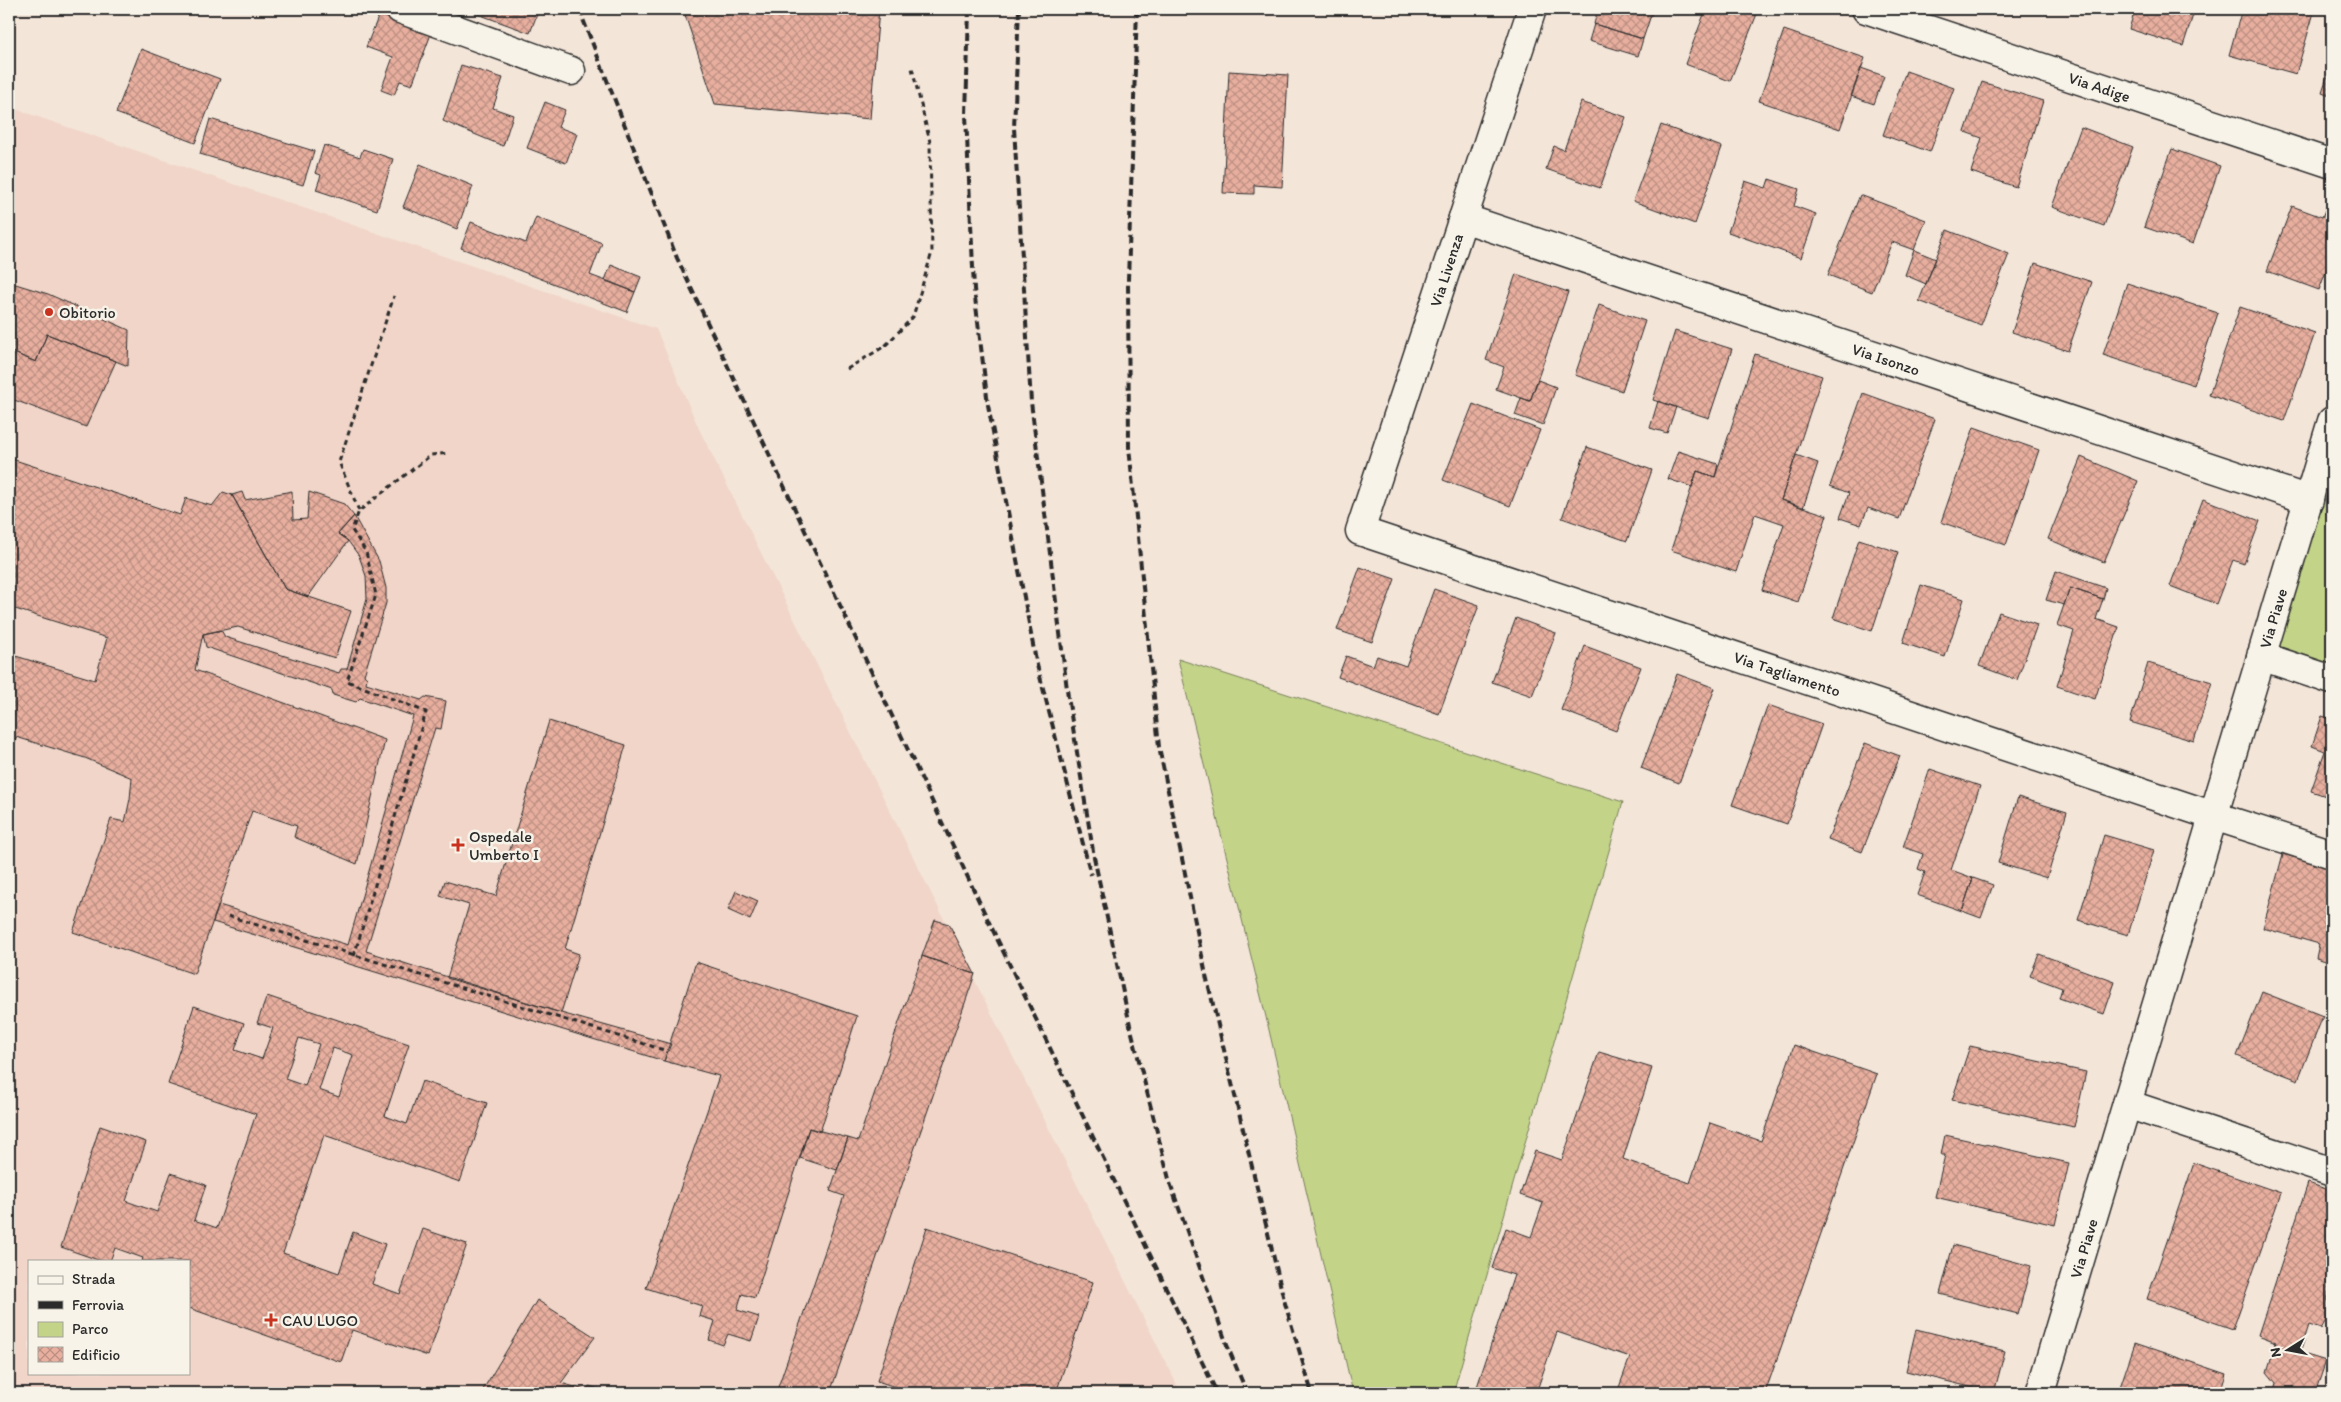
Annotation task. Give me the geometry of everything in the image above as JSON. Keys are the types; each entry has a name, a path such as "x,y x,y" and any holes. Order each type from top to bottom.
{"street":[{"path":"400,9 571,71"},
{"name":"Via Livenza","path":"1360,531 1532,9"},
{"name":"Via Adige","path":"1866,9 2332,164"},
{"name":"Via Isonzo","path":"1463,218 2309,500"},
{"name":"Via Piave","path":"2040,1393 2332,421"},
{"name":"Via Tagliamento","path":"1360,531 2214,816"},
{"path":"2261,656 2332,680"},
{"path":"2214,816 2332,854"},
{"path":"2127,1104 2332,1172"}],"path":[{"path":"847,369 885,346 913,316 932,252 930,142 912,68"},
{"path":"359,511 339,462 394,296"},
{"path":"354,956 426,712 347,681 376,595 366,552 352,530 359,511 431,455 448,453"},
{"path":"228,916 664,1050"}],"shaded area":[{"name":"Ospedale Umberto I","path":"9,107 656,329 699,429 1181,1393 9,1393"}],"green space":[{"path":"2332,420 2332,680 2261,656"},
{"path":"1178,659 1623,802 1453,1393 1353,1393 1266,1017"}],"building":[{"path":"464,9 539,9 530,33"},
{"path":"683,9 879,9 870,119 715,104"},
{"path":"1598,9 1653,9 1643,39 1594,24"},
{"path":"1706,9 1759,9 1730,81 1685,64"},
{"path":"2081,9 2099,9 2097,15"},
{"path":"2135,9 2195,9 2183,46 2129,29"},
{"path":"2242,9 2315,9 2296,74 2229,55"},
{"path":"379,15 431,34 412,85 400,81 394,95 381,90 393,57 366,47"},
{"path":"1594,24 1643,39 1638,56 1589,41"},
{"path":"1784,30 1865,58 1840,129 1759,101"},
{"path":"141,49 220,79 195,143 116,113"},
{"path":"2332,62 2332,96 2322,92"},
{"path":"461,65 503,78 493,108 513,115 503,146 443,121"},
{"path":"1861,68 1884,76 1874,104 1851,96"},
{"path":"1229,71 1288,75 1282,187 1254,185 1254,194 1223,193"},
{"path":"1906,71 1954,88 1930,152 1883,135"},
{"path":"1982,82 2043,101 2016,187 1971,172 1982,138 1965,132"},
{"path":"545,102 565,110 558,127 577,134 566,163 527,148"},
{"path":"1581,102 1626,117 1600,188 1546,169 1554,146 1564,150"},
{"path":"210,119 314,151 303,185 200,154"},
{"path":"1661,125 1722,147 1695,224 1633,201"},
{"path":"2081,127 2133,147 2104,226 2052,207"},
{"path":"324,145 360,157 363,149 393,159 377,210 316,190 321,175 315,173"},
{"path":"2172,149 2220,166 2193,244 2144,227"},
{"path":"420,164 473,186 457,229 403,207"},
{"path":"1769,179 1799,189 1794,206 1816,214 1801,258 1728,232 1745,181 1766,188"},
{"path":"1860,195 1926,220 1914,250 1892,242 1872,292 1828,275"},
{"path":"2328,203 2332,205 2332,256 2319,290 2267,271 2292,206 2322,217"},
{"path":"536,217 602,243 590,275 635,292 627,312 461,248 471,222 526,243"},
{"path":"1947,230 2009,254 1981,325 1919,301"},
{"path":"1914,250 1936,259 1926,284 1905,275"},
{"path":"2035,263 2092,282 2068,351 2012,332"},
{"path":"611,265 641,277 635,292 605,280"},
{"path":"1516,274 1568,292 1530,401 1496,389 1504,367 1486,360"},
{"name":"Obitorio","path":"9,282 48,294 129,330 128,366 47,334 36,362 9,351"},
{"path":"2127,283 2218,313 2194,385 2103,355"},
{"path":"1599,305 1645,321 1622,391 1575,375"},
{"path":"2240,307 2315,333 2284,421 2209,395"},
{"path":"1675,331 1732,349 1709,418 1653,400"},
{"path":"47,334 116,361 86,427 9,398 9,351 36,362"},
{"path":"1755,354 1822,376 1781,500 1827,515 1798,602 1762,590 1784,524 1755,514 1736,572 1671,550 1697,471 1715,477"},
{"path":"1538,380 1556,387 1543,425 1515,415 1521,398 1530,401"},
{"path":"1863,393 1935,419 1899,519 1868,508 1861,525 1840,518 1849,493 1830,486"},
{"path":"1658,401 1676,407 1667,433 1650,428"},
{"path":"1473,404 1540,430 1510,506 1443,480"},
{"path":"1974,427 2039,450 2006,545 1941,522"},
{"path":"1587,447 1652,470 1627,541 1562,518"},
{"path":"1678,451 1718,464 1715,477 1697,471 1692,487 1668,479"},
{"path":"1796,455 1818,463 1803,508 1781,500"},
{"path":"2081,457 2138,481 2104,562 2048,539"},
{"path":"9,458 180,515 186,498 212,506 223,492 232,495 285,589 351,611 335,658 238,627 203,634 195,670 385,740 357,864 294,837 297,826 252,811 194,974 73,932 111,819 125,822 132,778 85,758 16,737 9,764 9,654 95,680 107,638 9,607"},
{"path":"292,491 293,520 307,519 309,492 344,504 354,516 338,534 348,541 308,597 285,589 232,495 242,492 245,500"},
{"path":"2203,499 2260,521 2244,564 2233,560 2216,604 2170,586"},
{"path":"354,516 379,561 386,588 386,603 364,675 367,678 366,683 421,700 425,697 446,701 441,729 435,728 366,951 561,1013 671,1044 664,1061 213,922 219,905 348,945 413,716 360,698 356,702 333,695 332,690 206,647 203,634 221,630 225,637 339,673 341,669 347,669 367,599 366,576 359,556 348,541 338,534"},
{"path":"1859,539 1898,552 1872,631 1833,618"},
{"path":"1360,567 1395,579 1372,642 1337,630"},
{"path":"2056,571 2106,588 2103,599 2070,588 2064,605 2046,600"},
{"path":"1921,585 1964,599 1945,657 1903,643"},
{"path":"2070,588 2103,599 2096,619 2119,627 2095,699 2057,686 2074,631 2057,625"},
{"path":"1434,589 1479,605 1439,714 1338,677 1346,656 1373,666 1377,656 1406,666"},
{"path":"1999,612 2037,625 2017,680 1979,666"},
{"path":"1516,618 1556,633 1532,696 1492,682"},
{"path":"1585,646 1641,667 1616,731 1561,710"},
{"path":"2148,663 2212,682 2194,741 2130,722"},
{"path":"1677,674 1715,688 1679,783 1641,768"},
{"path":"1768,705 1822,724 1787,824 1732,805"},
{"path":"2322,716 2332,719 2332,798 2311,791 2325,751 2312,746"},
{"path":"549,721 626,745 565,949 579,954 561,1013 447,978 469,905 440,896 445,881 496,896"},
{"path":"1865,743 1900,756 1862,852 1828,839"},
{"path":"1930,769 1980,786 1951,870 1973,878 1962,911 1917,895 1925,872 1918,869 1923,854 1903,847"},
{"path":"2018,797 2067,812 2047,878 1998,863"},
{"path":"2104,835 2154,850 2128,935 2078,920"},
{"path":"2283,854 2332,868 2332,963 2316,958 2319,944 2263,928"},
{"path":"1973,878 1993,885 1981,918 1962,911"},
{"path":"736,891 758,901 750,920 728,910"},
{"path":"935,920 949,924 975,974 922,956"},
{"path":"2039,954 2115,982 2104,1014 2059,998 2062,988 2030,976"},
{"path":"922,956 975,974 830,1393 776,1393 844,1196 830,1191 848,1138 858,1141"},
{"path":"696,962 857,1016 820,1132 809,1128 755,1298 742,1294 737,1310 759,1317 751,1341 728,1334 723,1345 709,1340 715,1321 699,1316 702,1306 646,1288 719,1076 664,1061"},
{"path":"2262,992 2323,1016 2298,1080 2237,1056"},
{"path":"267,996 409,1044 385,1116 407,1124 422,1081 487,1103 460,1182 324,1135 283,1253 339,1273 353,1232 385,1244 372,1284 400,1294 423,1229 467,1244 428,1356 352,1330 341,1362 190,1308 190,1260 142,1260 143,1258 115,1248 110,1260 98,1260 61,1247 100,1126 146,1142 126,1201 157,1212 171,1173 206,1185 194,1220 217,1228 256,1114 168,1084 194,1006 244,1023 235,1050 262,1059 273,1028 257,1023","holes":["299,1038 319,1044 305,1086 285,1079","333,1048 353,1055 339,1097 319,1090"]},
{"path":"1794,1045 1877,1074 1765,1393 1617,1393 1630,1357 1557,1332 1536,1393 1475,1393 1514,1275 1492,1268 1506,1228 1531,1237 1543,1203 1520,1195 1535,1151 1562,1160 1599,1052 1652,1068 1623,1159 1690,1183 1710,1123 1761,1141"},
{"path":"1970,1046 2086,1072 2074,1127 1952,1100"},
{"path":"809,1128 848,1138 837,1170 800,1158"},
{"path":"1945,1135 2069,1163 2055,1225 1935,1197 1945,1155 1941,1155"},
{"path":"2194,1163 2281,1193 2233,1329 2147,1299"},
{"path":"2308,1183 2332,1191 2332,1282 2327,1300 2332,1303 2332,1310 2321,1329 2309,1325 2300,1353 2326,1361 2315,1393 2273,1393 2276,1383 2267,1372 2276,1342 2258,1335"},
{"path":"927,1227 1093,1282 1056,1393 914,1393 877,1381"},
{"path":"1953,1245 2031,1266 2018,1314 1940,1294"},
{"path":"537,1300 595,1337 561,1383 588,1391 589,1386 613,1393 481,1393"},
{"path":"1916,1329 2005,1351 1994,1393 1906,1371"},
{"path":"2135,1343 2226,1374 2220,1393 2118,1393"}],"railway":[{"path":"579,9 677,258 986,916 1217,1393"},
{"path":"969,9 966,115 974,289 988,405 1036,661 1091,875"},
{"path":"1019,9 1014,128 1031,402 1068,697 1094,857 1130,1025 1170,1183 1227,1345 1247,1393"},
{"path":"1137,9 1128,280 1129,447 1159,747 1206,975 1284,1300 1312,1393"}],"place":[{"name":"Obitorio","path":"49,312"},
{"name":"Ospedale Umberto I","path":"458,845"},
{"name":"CAU LUGO","path":"271,1320"}]}
